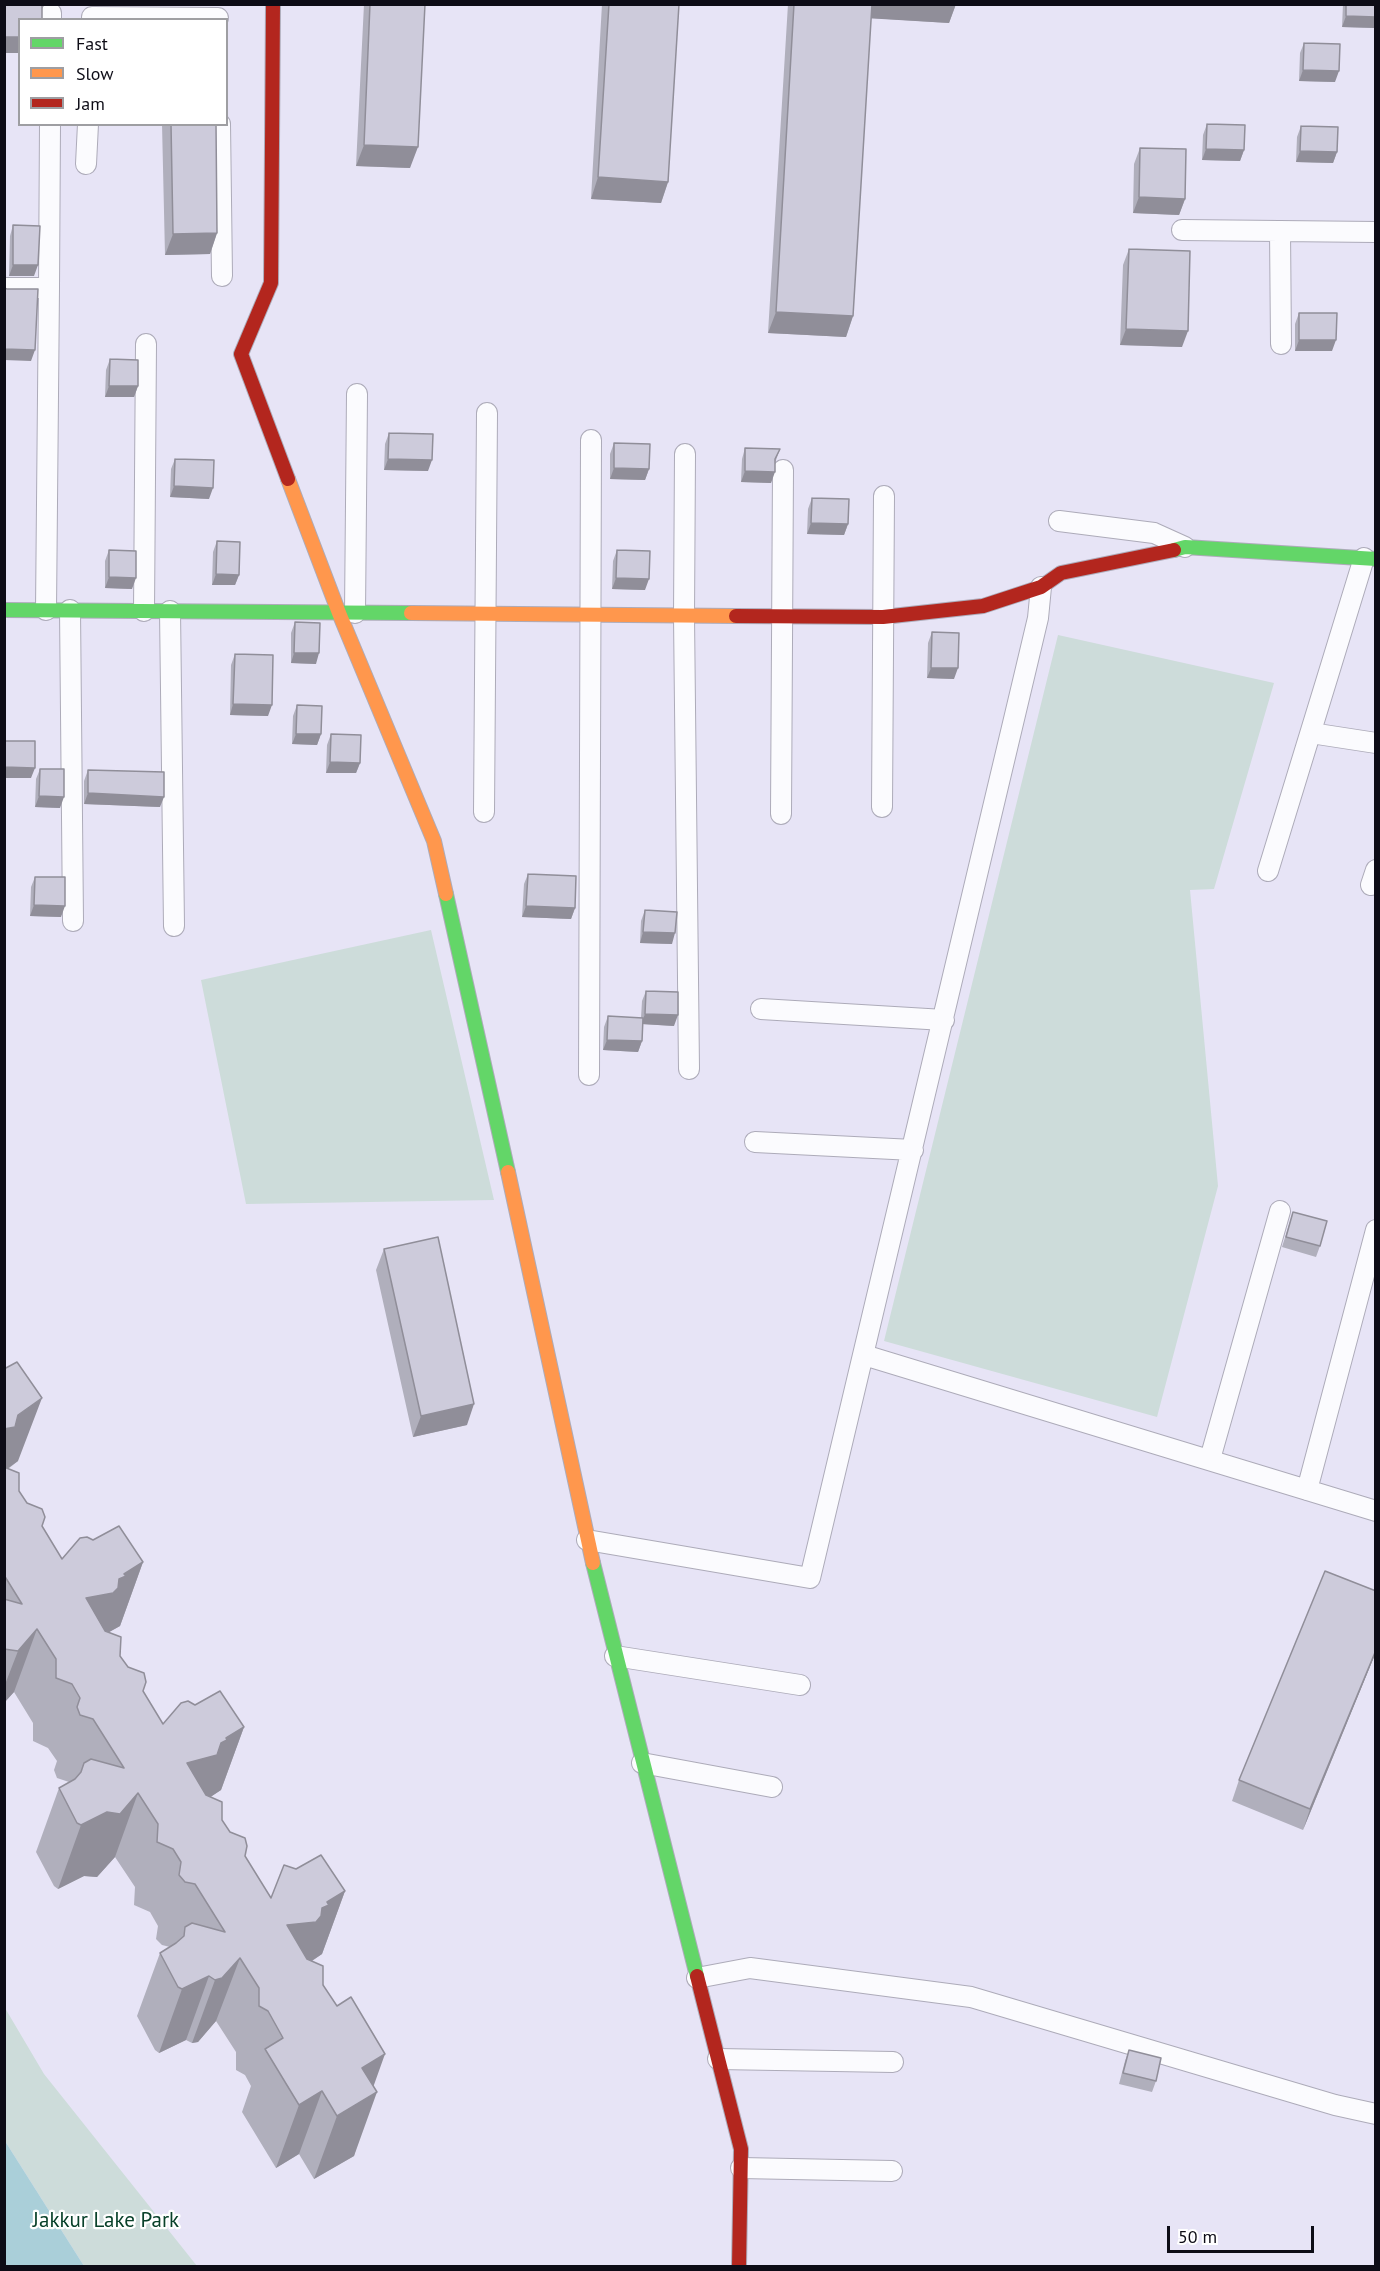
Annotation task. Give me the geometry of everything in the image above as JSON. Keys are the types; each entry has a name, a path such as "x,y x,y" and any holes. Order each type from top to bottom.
{"street":[{"path":"273,4 271,282 241,354 347,613 434,841 578,1485 587,1540 741,2149 740,2266"},
{"path":"92,14 218,14"},
{"path":"46,610 50,126"},
{"path":"86,164 88,126"},
{"path":"220,126 222,276"},
{"path":"1182,230 1376,232"},
{"path":"1280,231 1281,344"},
{"path":"4,288 49,288"},
{"path":"144,611 146,344"},
{"path":"347,613 357,394"},
{"path":"484,812 487,413"},
{"path":"589,1075 591,440"},
{"path":"685,454 684,616 689,1069"},
{"path":"781,814 783,470"},
{"path":"882,807 884,496"},
{"path":"1059,521 1154,533 1185,547 1237,553 1370,559 1311,733 1268,871"},
{"path":"4,610 883,617 983,606 1041,587 1051,578 1087,566 1142,559 1185,547"},
{"path":"587,1540 810,1578 1038,618 1041,587"},
{"path":"70,610 73,921"},
{"path":"170,611 174,926"},
{"path":"1311,733 1376,743"},
{"path":"761,1009 944,1020"},
{"path":"755,1142 913,1150"},
{"path":"1210,1460 1280,1211"},
{"path":"1307,1490 1376,1230"},
{"path":"864,1355 1376,1511"},
{"path":"615,1656 800,1685"},
{"path":"642,1763 772,1787"},
{"path":"697,1978 750,1968 971,1997 1335,2105 1375,2111"},
{"path":"718,2059 893,2062"},
{"path":"741,2168 892,2171"}],"green space":[{"path":"1058,635 1274,683 1214,889 1190,890 1218,1186 1157,1417 884,1341"},
{"path":"431,930 494,1200 246,1204 201,980"},
{"name":"Jakkur Lake Park","path":"5,2008 44,2074 197,2266 84,2266 5,2141"}],"shaded area":[{"path":"5,2141 84,2266 5,2266"}],"building":[{"path":"4,4 42,4 42,18 18,18 18,37 4,37"},
{"path":"370,4 425,4 418,147 364,145"},
{"path":"609,4 679,4 668,182 598,177"},
{"path":"794,4 872,4 853,316 776,312"},
{"path":"1346,4 1376,4 1376,17 1346,16"},
{"path":"1304,43 1340,44 1339,71 1303,70"},
{"path":"1207,124 1245,125 1244,150 1206,149"},
{"path":"171,126 216,126 217,233 173,234"},
{"path":"1301,126 1338,127 1337,152 1300,151"},
{"path":"1140,148 1186,149 1185,199 1139,197"},
{"path":"13,225 40,226 38,265 13,265"},
{"path":"1129,249 1190,251 1188,331 1126,329"},
{"path":"4,288 38,289 35,350 4,349"},
{"path":"1299,313 1337,313 1336,340 1299,340"},
{"path":"110,359 138,360 138,386 109,386"},
{"path":"389,433 433,434 432,460 388,459"},
{"path":"614,443 650,444 649,469 614,468"},
{"path":"745,448 780,449 775,459 775,472 745,471"},
{"path":"175,459 214,460 213,488 174,486"},
{"path":"812,498 849,499 848,524 811,523"},
{"path":"217,541 240,542 239,575 216,574"},
{"path":"109,550 136,551 136,578 109,577"},
{"path":"617,550 650,551 649,579 616,578"},
{"path":"295,622 320,623 319,653 294,653"},
{"path":"932,632 959,633 958,668 931,668"},
{"path":"235,654 273,655 272,705 233,704"},
{"path":"297,705 322,706 321,734 296,734"},
{"path":"331,734 361,735 360,763 330,762"},
{"path":"4,741 35,741 35,768 4,767"},
{"path":"40,769 64,769 64,797 39,796"},
{"path":"88,770 164,772 164,797 88,793"},
{"path":"528,874 576,876 575,908 526,906"},
{"path":"35,877 65,877 65,906 34,905"},
{"path":"645,910 677,912 675,933 643,932"},
{"path":"646,991 678,992 678,1015 645,1014"},
{"path":"608,1016 643,1018 642,1041 607,1040"},
{"path":"1293,1212 1327,1221 1320,1246 1286,1237"},
{"path":"438,1237 474,1404 421,1416 384,1249"},
{"path":"17,1362 42,1398 18,1415 15,1427 4,1429 4,1369"},
{"path":"4,1467 19,1473 19,1491 27,1503 42,1509 45,1517 42,1526 62,1559 80,1538 87,1537 93,1540 119,1526 143,1562 119,1579 118,1588 113,1593 86,1598 105,1631 121,1637 120,1656 128,1667 144,1673 146,1682 143,1691 163,1724 181,1703 188,1701 195,1705 220,1691 244,1727 221,1743 217,1755 187,1763 206,1795 222,1802 222,1820 230,1832 245,1838 247,1846 245,1856 271,1898 284,1865 296,1869 321,1855 345,1891 327,1902 329,1905 322,1908 321,1916 316,1922 287,1925 307,1959 323,1966 323,1985 337,2006 351,1997 385,2054 362,2068 377,2092 337,2116 322,2091 299,2105 265,2049 283,2038 268,2011 259,2006 259,1988 240,1958 222,1978 215,1980 209,1976 182,1989 178,1987 160,1953 184,1936 185,1927 192,1923 225,1932 195,1884 185,1882 179,1875 181,1862 173,1849 157,1842 158,1824 138,1793 120,1814 107,1812 81,1825 77,1823 59,1788 75,1779 84,1763 91,1759 124,1768 93,1719 80,1715 77,1707 80,1698 72,1684 56,1678 56,1659 37,1629 18,1651 4,1649 4,1599 22,1604 4,1575"},
{"path":"1325,1571 1376,1591 1376,1650 1310,1809 1239,1780"},
{"path":"1129,2050 1161,2058 1156,2081 1123,2073"}],"traffic: fast":[{"path":"1174,550 1185,547 1376,559"},
{"path":"4,610 411,613"},
{"path":"446,894 508,1172"},
{"path":"593,1563 697,1976"}],"traffic: slow":[{"path":"288,479 339,613 434,841 446,894"},
{"path":"411,613 736,616"},
{"path":"508,1172 593,1563"}],"traffic: jam":[{"path":"273,4 271,283 241,354 288,479"},
{"path":"736,616 883,617 983,606 1041,587 1061,573 1174,550"},
{"path":"697,1976 741,2149 739,2266"}]}
